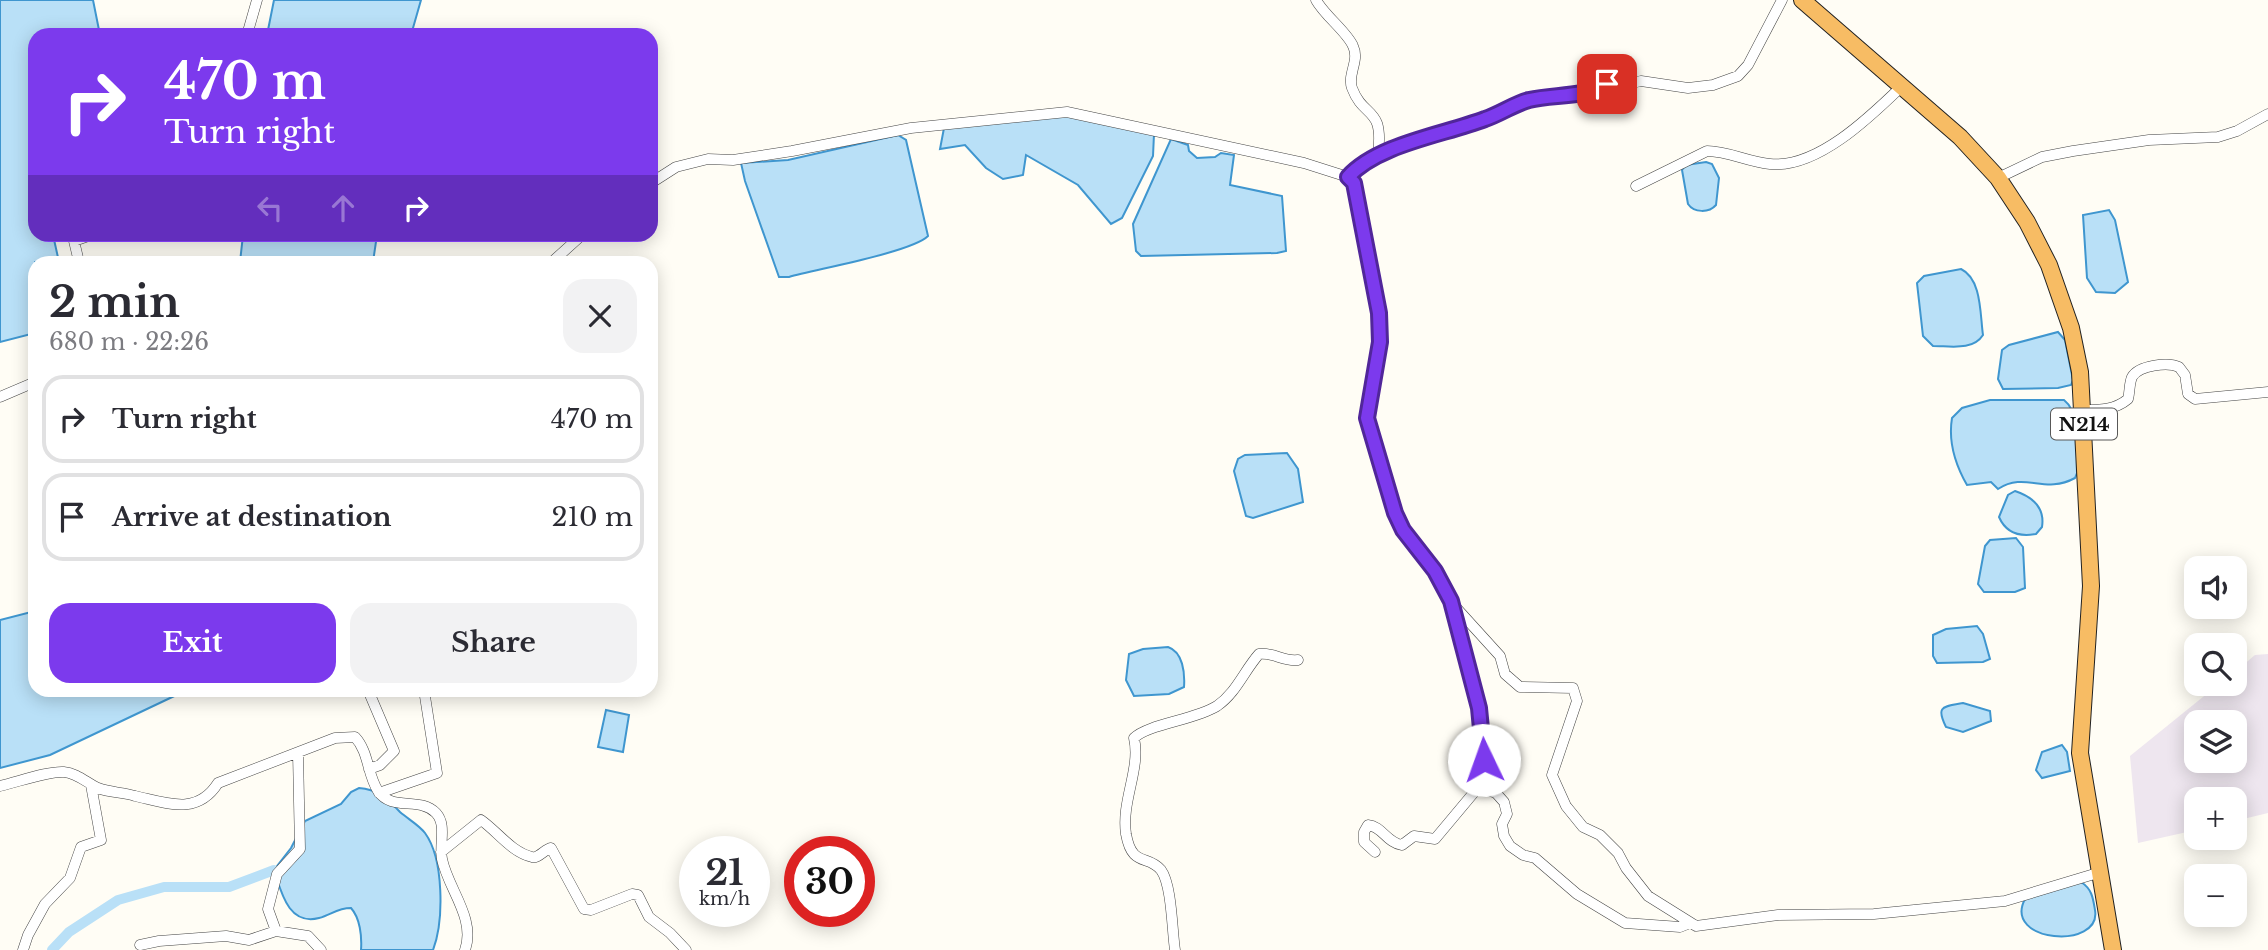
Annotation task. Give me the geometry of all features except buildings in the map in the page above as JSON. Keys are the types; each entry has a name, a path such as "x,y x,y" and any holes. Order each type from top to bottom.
{"highway":[{"name":"N214","path":"1802,0 1960,137 1998,178 2027,222 2049,265 2071,328 2080,372 2083,410 2091,586 2080,753 2113,950"}],"street":[{"path":"249,28 257,0"},
{"path":"1316,0 1352,43 1356,62 1350,80 1352,90 1378,123 1381,134 1378,154"},
{"path":"1348,177 1378,154 1537,99 1574,96 1607,84 1623,86 1641,81 1688,88 1713,85 1738,76 1748,65 1782,0"},
{"path":"1636,186 1707,151 1718,151 1772,165 1814,154 1866,121 1902,86"},
{"path":"658,179 676,167 708,159 733,160 911,128 1067,112 1304,163 1348,177 1354,183 1379,313 1380,342 1367,418 1395,513 1403,530 1435,571 1451,601 1479,708 1484,760 1507,814 1502,824 1504,836 1510,846 1522,855 1535,858 1577,894 1625,923 1680,928 1690,923"},
{"path":"1998,178 2042,157 2073,151 2149,140 2218,137 2237,131 2268,114"},
{"path":"559,256 574,242"},
{"path":"2083,410 2120,406 2128,400 2130,384 2137,372 2160,366 2179,367 2185,375 2188,394 2195,399 2268,392"},
{"path":"0,397 28,385"},
{"path":"1451,601 1500,656 1505,674 1520,687 1573,688 1577,701 1552,775 1566,806 1583,827 1600,835 1618,853 1626,869 1648,896 1696,926 1778,915 1874,914 2005,901 2101,872"},
{"path":"1175,950 1166,881 1159,868 1144,862 1130,851 1126,831 1127,796 1137,752 1135,737 1144,730 1175,723 1215,707 1229,696 1259,654 1271,653 1288,661 1298,660"},
{"path":"369,769 380,765 394,751 371,697"},
{"path":"379,793 437,773 425,697"},
{"path":"0,786 63,772 76,775 111,793 134,795 157,803 192,805 210,795 218,783 335,738 355,737 362,744 379,793 398,804 421,804 435,812 443,824 442,852 469,938 465,950"},
{"path":"276,931 268,909 277,874 300,849 298,753"},
{"path":"23,950 41,911 70,878 81,847 101,840 91,785"},
{"path":"1375,852 1364,842 1364,832 1368,825 1376,827 1396,844 1402,845 1414,836 1435,839 1476,790 1483,788 1496,793"},
{"path":"442,852 481,820 507,843 530,857 536,857 551,848 584,909 591,910 632,894 638,895 649,917 686,950"},
{"path":"140,945 226,936 249,940 276,931 308,936 321,950"}],"shaded area":[{"path":"2268,654 2268,813 2247,818 2247,787 2184,787 2184,833 2138,843 2130,756 2184,712 2184,773 2247,773 2247,710 2187,710 2204,696 2247,696 2247,662 2255,655"}],"water":[{"path":"0,0 93,0 99,28 28,28 28,242 55,242 58,256 28,256 28,335 0,342"},
{"path":"274,0 421,0 413,28 268,28"},
{"path":"1071,115 1154,134 1153,156 1122,218 1111,224 1078,185 1026,155 1023,175 1003,179 986,168 965,145 940,149 944,128"},
{"path":"898,135 906,140 928,236 919,242 884,254 789,277 779,277 741,163 788,160"},
{"path":"1171,139 1188,145 1189,151 1197,158 1215,157 1221,153 1234,155 1230,185 1282,196 1286,251 1141,256 1136,251 1133,224"},
{"path":"1706,162 1712,164 1719,178 1716,205 1706,211 1688,204 1682,170 1686,165"},
{"path":"2109,210 2115,220 2128,282 2115,293 2096,292 2087,278 2083,215"},
{"path":"242,242 376,242 374,256 241,256"},
{"path":"1961,269 1968,274 1976,289 1983,335 1967,346 1933,346 1923,336 1917,283 1924,276"},
{"path":"2058,332 2065,340 2073,380 2071,385 2058,388 2003,389 1998,379 2002,350 2009,345"},
{"path":"1990,400 2064,400 2070,406 2076,424 2075,478 2054,484 2017,482 1998,489 1991,482 1967,485 1954,453 1952,418 1962,408"},
{"path":"1287,453 1298,469 1303,502 1253,518 1246,516 1234,471 1238,459 1245,455"},
{"path":"2015,491 2027,496 2040,509 2042,527 2036,534 2014,533 2005,527 1999,517 2008,495"},
{"path":"2016,538 2023,547 2025,588 2015,592 1984,592 1978,584 1985,546 1990,540"},
{"path":"28,613 28,697 172,697 50,755 0,768 0,620"},
{"path":"1977,626 1983,634 1990,659 1983,662 1937,663 1933,656 1933,635 1946,629"},
{"path":"1168,647 1180,658 1184,687 1169,694 1134,696 1126,680 1129,654 1143,649"},
{"path":"1963,703 1990,711 1991,721 1963,732 1946,727 1941,715 1943,708"},
{"path":"606,710 629,715 623,752 598,747"},
{"path":"2062,745 2067,752 2070,771 2042,778 2036,770 2042,752"},
{"path":"359,788 371,790 387,799 423,830 431,844 436,858 440,890 439,923 433,950 361,950 360,928 351,908 308,919 293,912 283,897 274,870 291,848 305,821 341,804 351,792"},
{"path":"2081,882 2090,891 2095,910 2093,923 2084,931 2070,936 2054,936 2027,925 2022,914 2025,899"}],"waterway":[{"path":"52,950 69,932 118,900 164,887 229,887 274,870"}],"route":[{"path":"1484,760 1485,746 1479,708 1463,638 1451,601 1435,571 1403,530 1395,513 1376,456 1367,418 1380,342 1379,313 1354,183 1348,177 1378,154 1488,118 1525,101 1550,96 1574,96 1607,84"}]}
